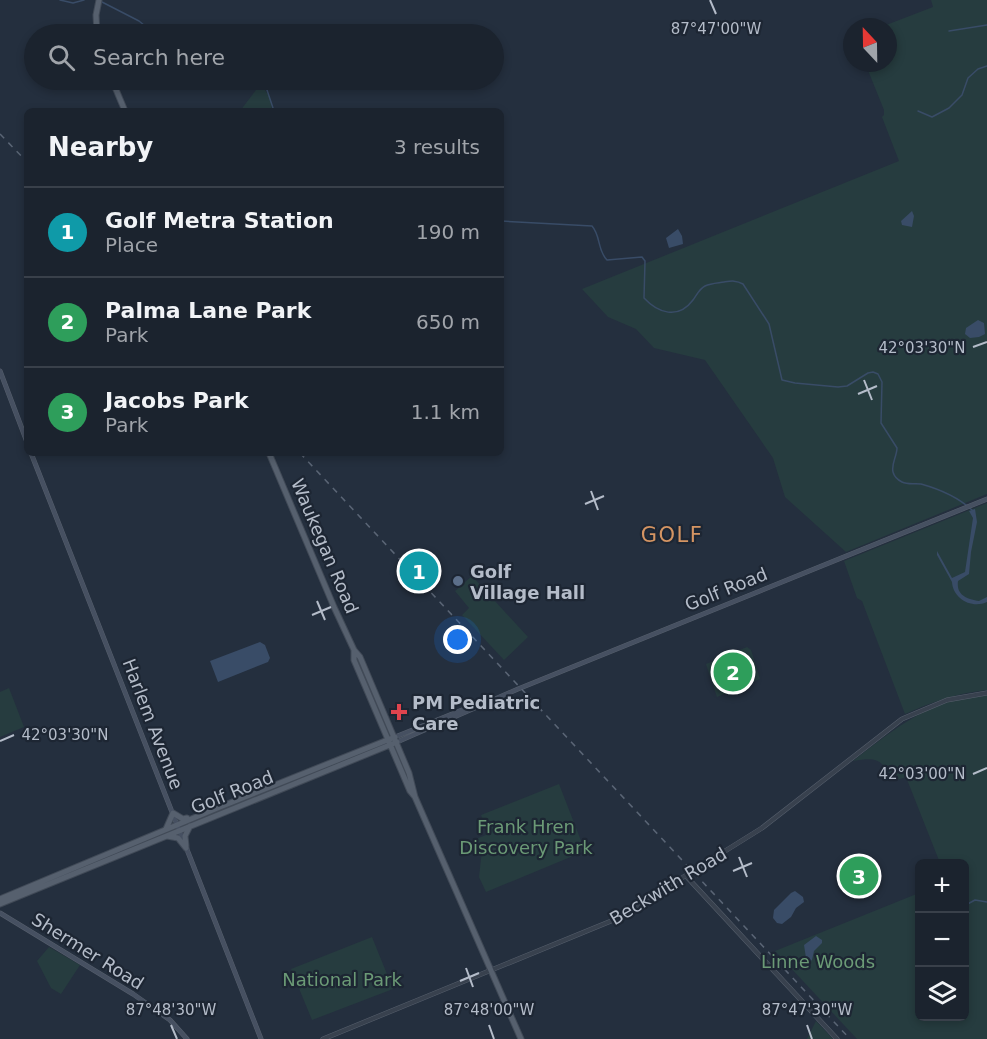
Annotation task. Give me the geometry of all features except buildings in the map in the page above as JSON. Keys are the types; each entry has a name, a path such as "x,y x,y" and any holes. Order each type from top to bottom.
{"main road":[{"path":"97,24 98,2"},
{"path":"116,90 124,108"},
{"path":"0,371 24,434"},
{"name":"Harlem Avenue","path":"33,456 261,1039"},
{"name":"Waukegan Road","path":"270,456 354,650 360,657 396,740 413,782 415,797"},
{"name":"Golf Road","path":"0,904 162,837 194,818 396,740 468,708 476,707 987,499"},
{"name":"Waukegan Road","path":"354,650 354,660 388,742 410,791 415,797"},
{"name":"Golf Road","path":"0,899 165,830 190,826 388,742"},
{"path":"415,797 521,1039"},
{"path":"165,830 173,813 183,819 194,818"},
{"path":"186,848 185,837 190,826"},
{"path":"162,837 178,838 186,848"},
{"name":"Shermer Road","path":"0,913 133,994 170,1020 187,1039"}],"street":[{"name":"Beckwith Road","path":"323,1039 616,920 762,828 903,719 947,700 987,693"},
{"path":"686,876 837,1039"}],"green space":[{"path":"931,0 987,0 987,494 846,552 785,497 773,458 705,360 654,348 636,329 608,317 582,289 899,161 882,117 884,110 869,72 897,72 897,21 933,7"},
{"path":"256,90 265,90 270,97 272,108 242,108"},
{"path":"987,503 987,690 965,693 905,714 862,601 857,598 844,561"},
{"path":"472,576 528,637 504,660 462,615 469,608 455,591"},
{"path":"747,647 751,650 760,679 717,697 706,664"},
{"path":"9,688 24,727 0,737 0,692"},
{"name":"Linne Woods","path":"987,695 987,1039 857,1039 775,951 915,895 915,1021 969,1021 969,859 938,859 906,777 897,780 876,760 853,761 915,717 932,708 967,697"},
{"name":"Frank Hren Discovery Park","path":"559,784 585,851 486,892 479,877 482,850 476,839 486,835 487,831 481,815"},
{"path":"863,863 872,883 854,890 846,870"},
{"name":"National Park","path":"372,937 393,989 312,1020 291,969"},
{"path":"49,947 80,965 61,994 51,988 37,961"},
{"path":"816,1021 833,1039 807,1039"}],"water":[{"path":"912,211 914,216 912,227 902,225 901,221"},
{"path":"678,229 683,244 669,248 666,238"},
{"path":"978,320 984,323 985,334 970,338 965,334 966,328"},
{"path":"975,509 977,522 969,574 958,581 958,586 961,593 970,599 979,601 987,597 987,602 981,604 970,603 960,598 937,555 937,551 952,578 965,572 973,518 969,511"},
{"path":"260,642 265,645 270,658 268,662 218,682 210,661"},
{"path":"795,891 803,897 804,902 782,924 777,923 773,918 774,910"},
{"path":"816,936 822,940 822,943 814,951 812,960 809,962 804,945"}],"waterway":[{"path":"60,0 73,3 84,0"},
{"path":"102,2 143,24"},
{"path":"949,31 987,25"},
{"path":"918,111 932,117 949,108 962,95 968,78 978,69 987,66"},
{"path":"267,90 273,108"},
{"path":"504,221 592,226 607,260 642,257 645,261 644,298 655,307 668,312 675,312 687,306 707,285 731,281 743,284 769,324 782,380 838,387 847,386 868,373 878,374 882,382 881,423 897,448 893,466 895,476 904,483 921,484 942,491 972,510"},
{"path":"969,903 975,900 987,902"}],"railway":[{"path":"0,134 24,159"},
{"path":"303,456 850,1039"}],"place":[{"name":"Golf Metra Station","path":"419,571"},
{"name":"Golf Village Hall","path":"458,581"},
{"name":"Palma Lane Park","path":"733,672"},
{"name":"PM Pediatric Care","path":"399,712"},
{"name":"Jacobs Park","path":"859,876"}],"district":[{"name":"GOLF","path":"672,535"}]}
